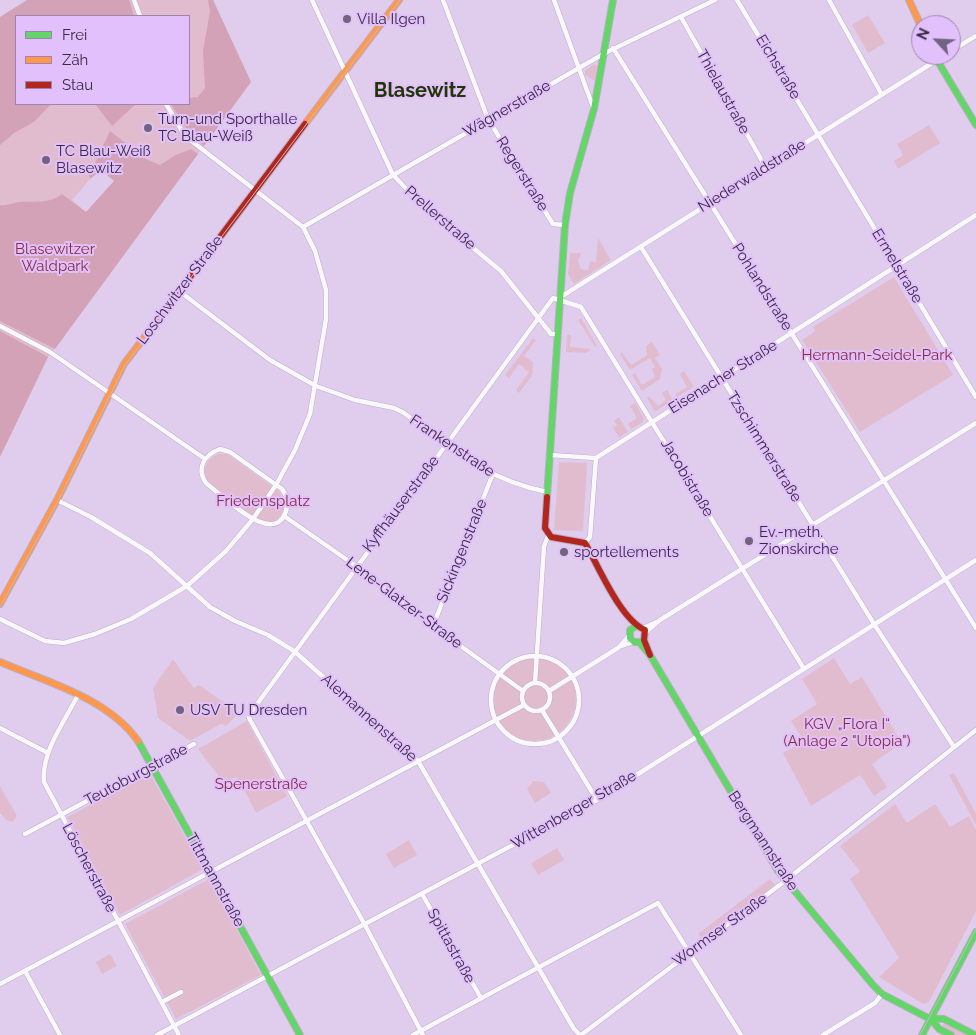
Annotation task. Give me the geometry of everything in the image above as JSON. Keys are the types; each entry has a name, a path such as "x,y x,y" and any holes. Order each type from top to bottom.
{"street":[{"path":"134,0 140,15"},
{"name":"Prellerstraße","path":"312,0 393,175 426,209 501,271 551,334 557,334"},
{"name":"Loschwitzer Straße","path":"0,604 57,500 124,364 399,0"},
{"name":"Regerstraße","path":"443,0 488,119 553,224 565,225"},
{"path":"554,0 594,109"},
{"path":"524,705 524,692 535,683 544,546 548,536 545,528 565,225 570,193 594,109 613,0"},
{"name":"Wägnerstraße","path":"303,227 613,48 715,0"},
{"name":"Eichstraße","path":"737,0 819,135"},
{"path":"829,0 882,95"},
{"path":"908,0 916,15"},
{"name":"Thielaustraße","path":"681,17 766,168"},
{"path":"961,45 976,36"},
{"name":"Pohlandstraße","path":"613,48 976,628"},
{"name":"Niederwaldstraße","path":"560,298 882,95 926,65"},
{"path":"940,65 976,125"},
{"path":"0,619 45,641 64,643 95,634 131,619 187,586 226,551 253,519 276,485 295,450 310,414 326,319 326,290 315,251 303,227 185,136 167,105"},
{"name":"Ermelstraße","path":"819,135 976,397"},
{"name":"Eisenacher Straße","path":"596,458 976,215"},
{"name":"Tzschimmerstraße","path":"641,246 874,624 954,747"},
{"name":"Frankenstraße","path":"178,291 270,360 316,386 355,400 394,408 492,476 522,487 547,492"},
{"name":"Kyffhäuserstraße","path":"306,822 249,718 294,651 538,317 553,298 560,298"},
{"name":"Jacobistraße","path":"560,298 581,306 804,669"},
{"path":"0,326 50,352 205,460"},
{"path":"639,629 660,620 976,423"},
{"path":"225,450 276,485 282,489 288,499 284,516 274,524 263,524 253,519 206,484 201,470 205,460 214,452 225,450"},
{"path":"550,455 596,458 590,537 585,543"},
{"name":"Sickingenstraße","path":"433,626 492,476"},
{"name":"Alemannenstraße","path":"57,500 91,517 150,553 210,607 235,621 268,635 294,651 418,761 574,1029 580,1035"},
{"name":"Lene-Glatzer-Straße","path":"284,516 356,566 433,626 524,692"},
{"path":"548,536 585,543 625,613 639,629"},
{"name":"Wittenberger Straße","path":"157,1035 596,800 976,560"},
{"path":"637,640 639,629"},
{"path":"637,640 639,629"},
{"path":"548,691 618,648 637,640"},
{"name":"Bergmannstraße","path":"637,640 650,655 785,881 882,994 930,1018 944,1019 975,1035"},
{"path":"537,656 554,660 572,676 578,695 577,712 570,726 558,736 539,743 522,742 508,734 496,720 491,696 499,674 513,662 537,656"},
{"name":"Tittmannstraße","path":"0,662 100,707 127,726 140,743 153,766 300,1035"},
{"path":"524,705 530,710 542,710 548,704 548,691 543,685 535,683"},
{"name":"Löscherstraße","path":"77,697 48,753 44,764 44,782 180,1035"},
{"path":"0,984 524,705"},
{"path":"542,710 596,800"},
{"path":"0,728 48,753"},
{"name":"Wormser Straße","path":"580,1035 785,881 976,730"},
{"name":"Teutoburgstraße","path":"25,834 194,744"},
{"path":"306,822 365,925 422,1033"},
{"name":"Spittastraße","path":"422,894 481,998"},
{"path":"413,1035 422,1033 481,998 658,903 741,1035"},
{"path":"922,1035 976,932"},
{"path":"25,971 60,1035"},
{"path":"162,1002 181,992"},
{"path":"823,1035 875,1003 882,994"},
{"name":"Bergmannstraße","path":"930,1018 939,1029 951,1035"}],"green space":[{"name":"Blasewitzer Waldpark","path":"27,0 213,0 251,82 48,357 0,457 0,17","holes":["98,170 101,170 114,181 86,212 72,200"]},
{"path":"27,0 129,0 134,15 15,15 15,105 50,105 34,122 14,133 0,145 0,17"},
{"path":"208,0 213,0 251,82 204,146 188,131 172,105 190,105 190,98 198,97 205,88 203,51 210,11"},
{"path":"868,15 885,43 868,53 852,25"},
{"path":"594,64 597,66 595,81 585,75 585,71"},
{"path":"96,105 135,105 112,126"},
{"path":"929,125 940,143 898,169 894,161 903,155 897,144"},
{"path":"110,131 146,159 160,165 176,155 191,149 198,154 55,349 0,321 0,205 47,201 62,194 86,212 114,181 101,170 90,179 89,176"},
{"path":"598,238 611,260 574,284 568,274 570,253 581,253 578,261 581,269 588,270 590,261 596,262"},
{"name":"Hermann-Seidel-Park","path":"894,277 953,375 860,432 802,340 815,331 813,327"},
{"path":"581,318 597,346 595,347 578,320"},
{"path":"0,331 48,357 0,457"},
{"path":"567,335 571,335 570,347 591,349 586,353 566,352"},
{"path":"533,338 536,340 524,356 533,362 532,376 519,393 516,390 529,372 519,364 509,378 505,375"},
{"path":"652,342 660,355 655,358 662,369 660,379 642,391 632,375 635,373 642,385 655,377 652,369 655,367 650,358 630,370 620,354 622,352 631,365 647,355 646,346"},
{"path":"684,371 694,387 677,397 675,394 687,387 680,374"},
{"path":"667,390 673,400 656,411 654,410 647,398 649,396 658,406 666,400 662,393"},
{"path":"635,403 644,418 643,422 631,429 628,424 637,418 630,406"},
{"path":"619,417 628,432 619,437 613,428 617,425 614,421"},
{"name":"Friedensplatz","path":"218,454 227,454 280,492 285,507 277,520 266,522 258,518 208,482 205,477 206,466 211,458"},
{"path":"559,462 587,463 583,531 554,530"},
{"path":"534,657 550,660 564,669 573,683 576,699 573,715 564,729 550,738 534,741 518,738 504,729 495,715 492,699 495,683 504,669 518,660"},
{"name":"KGV „Flora I“ (Anlage 2 \"Utopia\")","path":"834,658 850,684 862,677 902,743 872,764 887,787 874,796 860,775 811,806 783,753 804,741 791,721 817,704 802,679"},
{"path":"173,659 194,688 199,685 239,713 226,726 221,724 190,741 158,718 153,688"},
{"name":"Spenerstraße","path":"247,721 287,796 256,813 239,780 236,777 224,783 198,749"},
{"path":"954,773 976,814 976,825 949,775"},
{"path":"150,774 203,869 120,915 67,817"},
{"path":"533,781 544,782 551,793 535,803 527,789"},
{"path":"0,786 17,816 13,822 6,820 0,813"},
{"path":"895,804 907,823 935,804 950,827 969,816 976,830 976,911 929,1002 923,1004 879,977 899,958 850,879 860,871 840,846"},
{"path":"409,840 417,855 394,868 386,854"},
{"path":"557,848 564,860 538,875 531,863"},
{"path":"209,879 261,975 176,1019 125,924"},
{"path":"770,879 775,885 702,940 698,934"},
{"path":"110,954 117,966 102,974 96,962"},
{"path":"944,1023 969,1035 956,1035 942,1027"}],"tram line":[{"path":"0,607 58,501 125,365 400,0"},
{"path":"920,1035 976,929"}],"traffic: fast":[{"path":"547,497 565,225 570,193 594,109 613,0"},
{"path":"940,65 976,125"},
{"path":"636,626 630,630 630,638 634,642 642,642"},
{"path":"640,643 650,655 778,871 873,985 882,994 928,1018 944,1019 975,1035"},
{"path":"138,741 300,1035"},
{"path":"922,1035 976,932"},
{"path":"930,1018 939,1029 951,1035"}],"traffic: slow":[{"path":"305,124 399,0"},
{"path":"909,0 916,15"},
{"path":"0,604 57,500 124,364 172,301"},
{"path":"0,662 56,684 94,702 125,726 138,741"}],"traffic: jam":[{"path":"172,301 305,124"},
{"path":"547,497 545,528 551,537 585,543 619,604 627,615 645,630 644,640 650,655"}],"place":[{"name":"Villa Ilgen","path":"347,19"},
{"name":"Turn-und Sporthalle TC Blau-Weiß","path":"148,128"},
{"name":"TC Blau-Weiß Blasewitz","path":"46,160"},
{"name":"Ev.-meth. Zionskirche","path":"749,541"},
{"name":"sportellements","path":"564,552"},
{"name":"USV TU Dresden","path":"180,710"}],"district":[{"name":"Blasewitz","path":"420,91"}]}
